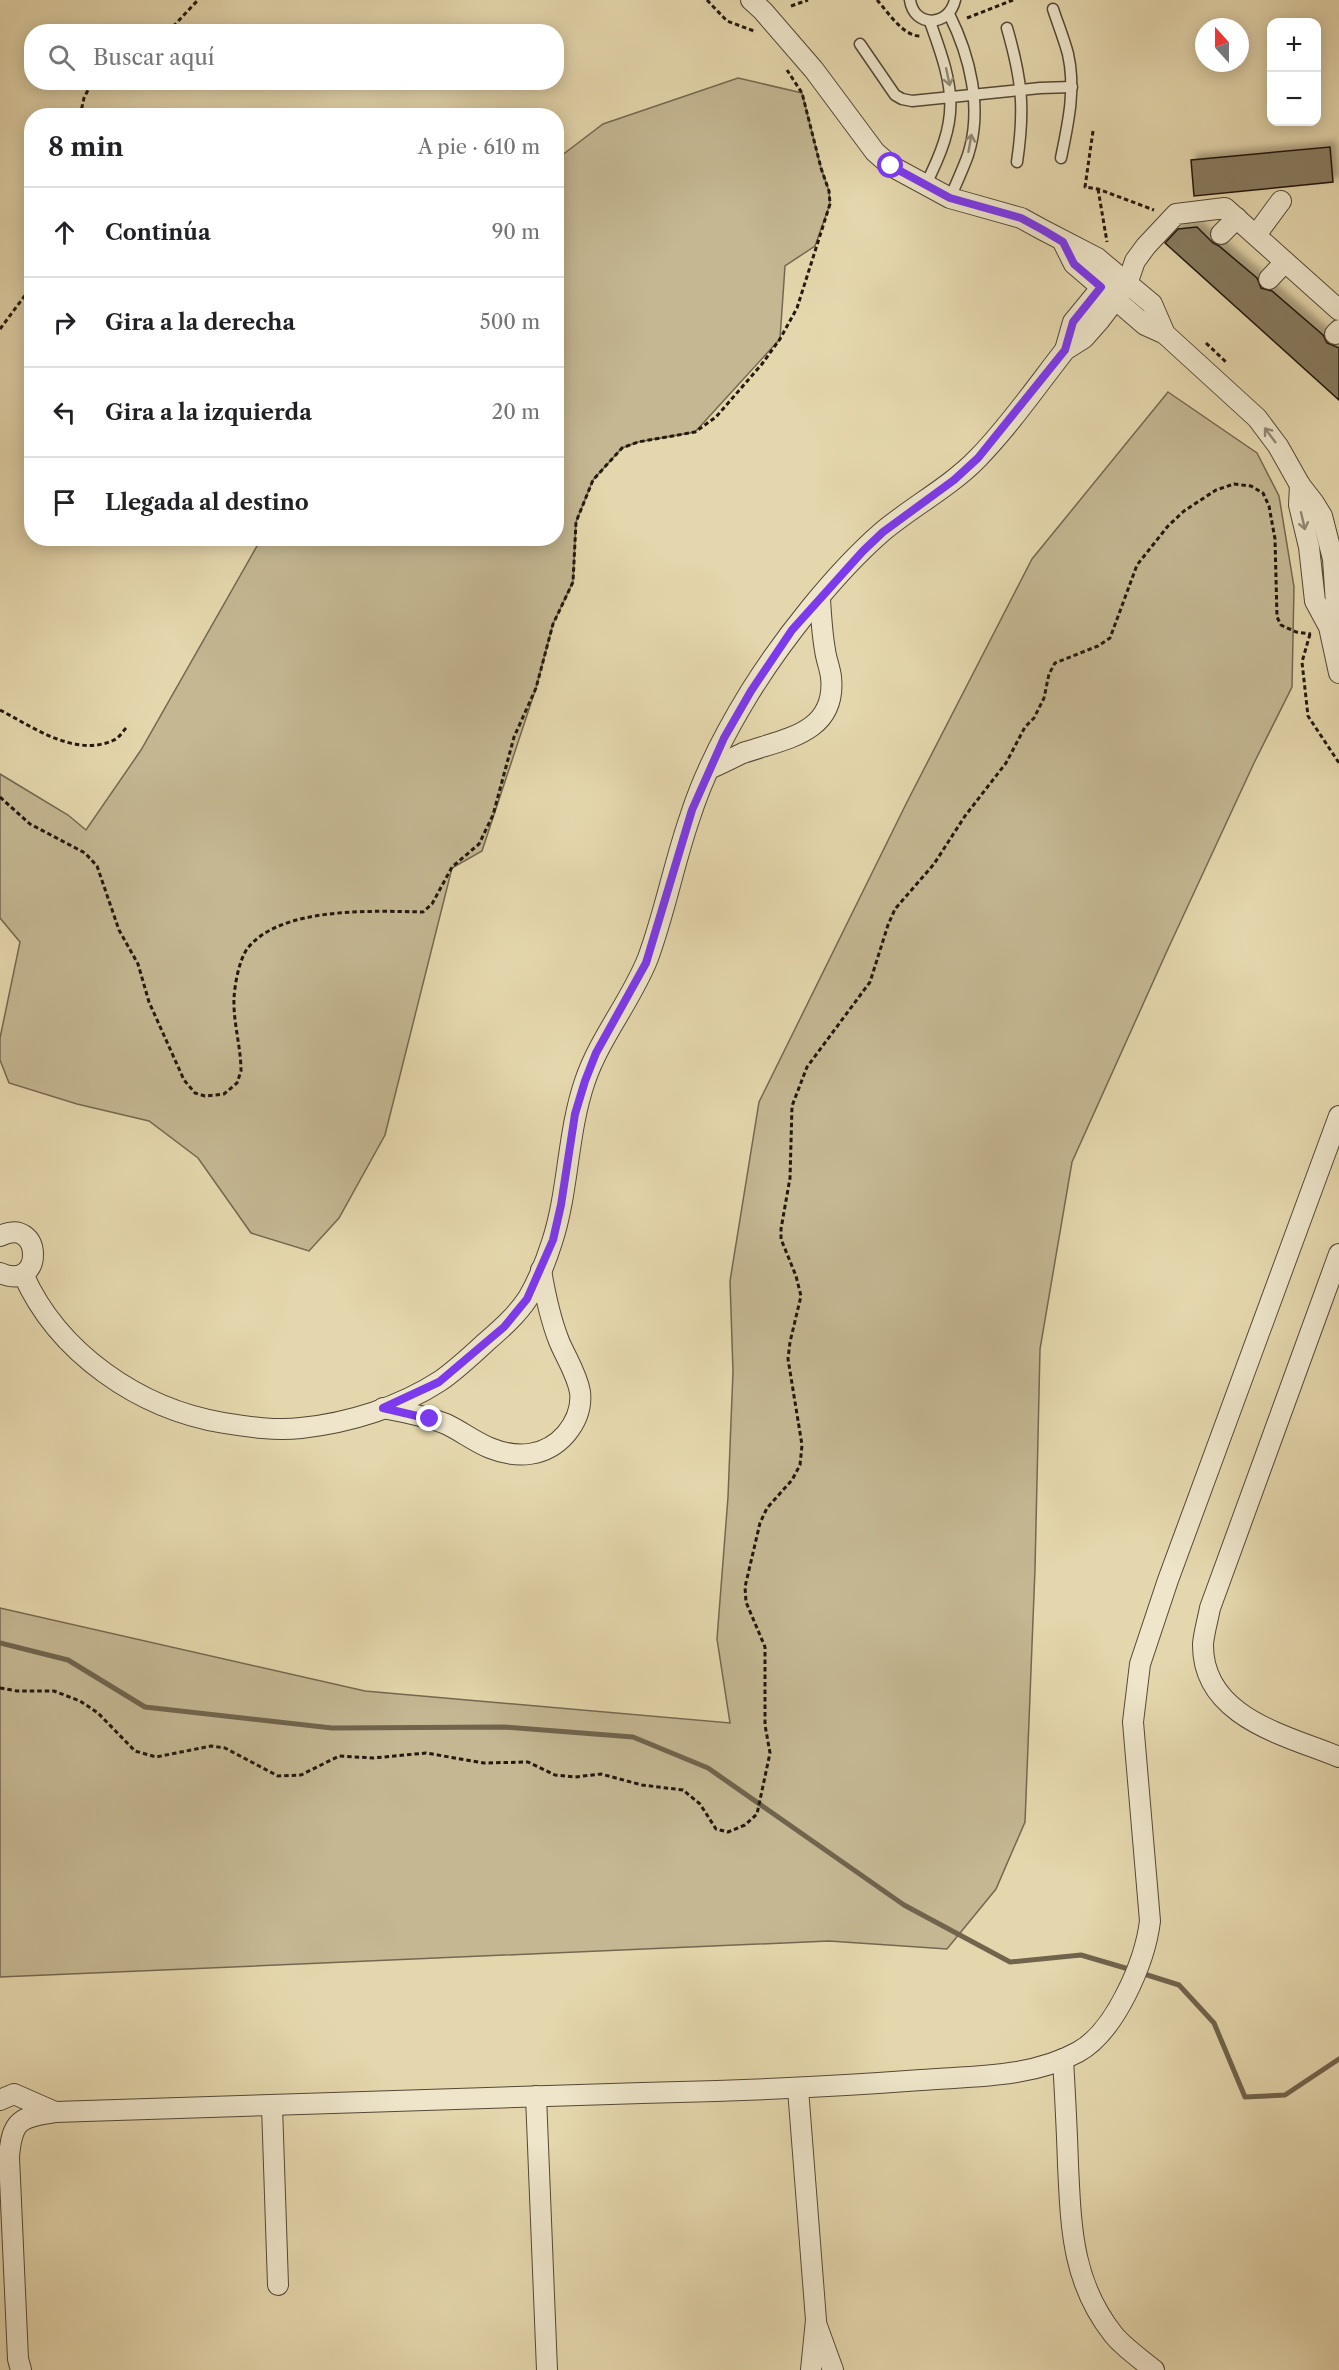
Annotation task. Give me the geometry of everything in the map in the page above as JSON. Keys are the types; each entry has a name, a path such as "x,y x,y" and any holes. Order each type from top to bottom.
{"street":[{"path":"751,0 763,10 814,70 875,152 891,166 950,198 1021,218 1097,258 1114,285 1152,304 1165,333 1257,418 1278,446 1300,486 1322,516 1335,549 1336,604 1330,630"},
{"path":"1256,235 1281,201"},
{"path":"23,1274 34,1298 63,1335 117,1382 150,1400 216,1422 252,1428 296,1429 326,1425 383,1408 439,1382 504,1327 527,1299 541,1270 553,1240 561,1205 575,1114 585,1081 596,1053 646,963 692,810 709,769 751,691 792,630 883,532 954,480 978,458 1065,350 1073,322 1114,285 1176,214 1225,208 1285,262 1335,299"},
{"path":"1221,234 1238,218"},
{"path":"1269,279 1285,262"},
{"path":"1300,486 1299,505 1310,552 1315,601 1330,630 1339,673"},
{"path":"1310,552 1335,549"},
{"path":"709,769 742,754 804,733 824,712 831,698 831,677 821,626 820,599"},
{"path":"21,2370 18,2359 4,2150 17,2124 28,2116 55,2112 798,2089 1009,2074 1064,2060 1081,2051 1099,2036 1112,2020 1126,1994 1148,1935 1149,1904 1133,1722 1140,1664 1172,1569 1339,1116"},
{"path":"0,1236 13,1232 20,1234 31,1243 34,1249 33,1263 23,1274 9,1276 0,1274"},
{"path":"1334,1749 1245,1718 1228,1705 1209,1678 1204,1661 1203,1642 1210,1608 1339,1254"},
{"path":"383,1408 414,1414 446,1425 491,1448 508,1453 523,1455 541,1452 555,1446 580,1412 579,1384 550,1317 541,1270"},
{"path":"1064,2060 1072,2234 1078,2266 1086,2288 1114,2336 1154,2370"},
{"path":"798,2089 816,2320 811,2370"},
{"path":"0,2100 14,2094 55,2112"},
{"path":"536,2096 547,2370"},
{"path":"272,2106 278,2285"},
{"path":"816,2320 833,2370"}],"lane":[{"path":"910,0 917,16 930,22 949,14 955,0"},
{"path":"1053,9 1068,54 1072,87 1068,127 1061,158"},
{"path":"949,14 968,67 975,96 975,119 969,153 950,198"},
{"path":"925,186 941,154 949,126 952,99 948,74 930,22"},
{"path":"1006,28 1018,67 1022,91 1022,128 1017,162"},
{"path":"860,44 895,95 902,99 912,101 952,99 1072,87"}],"path":[{"path":"176,24 198,0"},
{"path":"707,0 727,21 754,30 760,38"},
{"path":"791,6 808,0"},
{"path":"0,797 30,824 85,853 97,866 120,930 138,964 149,1002 184,1080 195,1093 205,1096 224,1094 237,1083 241,1061 234,998 239,970 247,950 263,935 307,916 354,912 423,912 432,904 452,867 479,844 493,815 514,737 536,688 553,624 573,582 576,522 594,480 622,448 638,442 695,432 716,417 762,364 780,339 797,308 830,204 829,191 802,93 781,63"},
{"path":"82,108 88,90"},
{"path":"1093,131 1085,188 1098,189 1156,211 1149,218"},
{"path":"0,329 24,297"},
{"path":"0,1688 17,1691 54,1691 80,1701 98,1713 135,1751 156,1757 211,1746 225,1748 278,1776 301,1775 339,1756 373,1758 426,1753 484,1763 528,1762 555,1775 575,1777 601,1774 642,1785 683,1790 700,1804 716,1829 728,1832 745,1825 757,1814 770,1753 765,1725 765,1647 746,1602 745,1587 760,1523 767,1508 792,1480 800,1465 802,1445 788,1359 801,1296 796,1276 781,1239 781,1229 790,1178 792,1106 807,1067 870,982 895,909 934,864 965,816 1006,763 1025,727 1034,718 1044,698 1049,674 1055,663 1098,646 1110,638 1137,565 1168,526 1184,511 1216,490 1234,484 1251,486 1263,493 1269,506 1275,539 1277,616 1281,625 1296,632 1310,634 1330,630"},
{"path":"1310,634 1302,662 1308,716 1339,764"},
{"path":"0,710 68,744 93,746 116,740 127,727"}],"shaded area":[{"path":"738,78 802,93 829,191 830,204 815,246 785,266 780,339 695,432 638,442 622,448 593,480 576,522 573,582 553,624 536,688 482,851 452,868 385,1135 339,1218 309,1251 251,1233 198,1158 149,1121 77,1104 9,1083 0,1060 0,1038 20,942 0,918 0,774 68,815 86,830 141,750 257,546 564,546 564,154 603,124"},
{"path":"1168,392 1257,453 1279,496 1294,587 1292,687 1254,763 1072,1162 1040,1349 1035,1569 1025,1822 996,1889 947,1949 829,1941 0,1977 0,1608 365,1691 730,1723 717,1639 728,1497 733,1371 730,1281 759,1102 907,802 1032,559"}],"building":[{"path":"1330,147 1333,182 1194,196 1191,160"},
{"path":"1197,227 1213,243 1257,278 1261,288 1272,291 1323,335 1327,343 1339,348 1339,400 1165,243 1178,229"}],"waterway":[{"path":"0,1643 68,1660 145,1707 332,1728 505,1727 633,1737 708,1768 904,1905 1010,1962 1081,1955 1132,1970"},
{"path":"1141,1973 1179,1985 1214,2023 1245,2097 1285,2095 1339,2059"}],"route":[{"path":"430,1419 383,1408 439,1382 504,1327 527,1299 553,1240 561,1205 575,1114 585,1081 596,1053 646,963 692,810 724,738 751,691 792,630 863,551 883,532 954,480 998,435 1065,350 1073,322 1101,287 1074,264 1063,242 1043,230 1021,218 950,198 891,166"}]}
